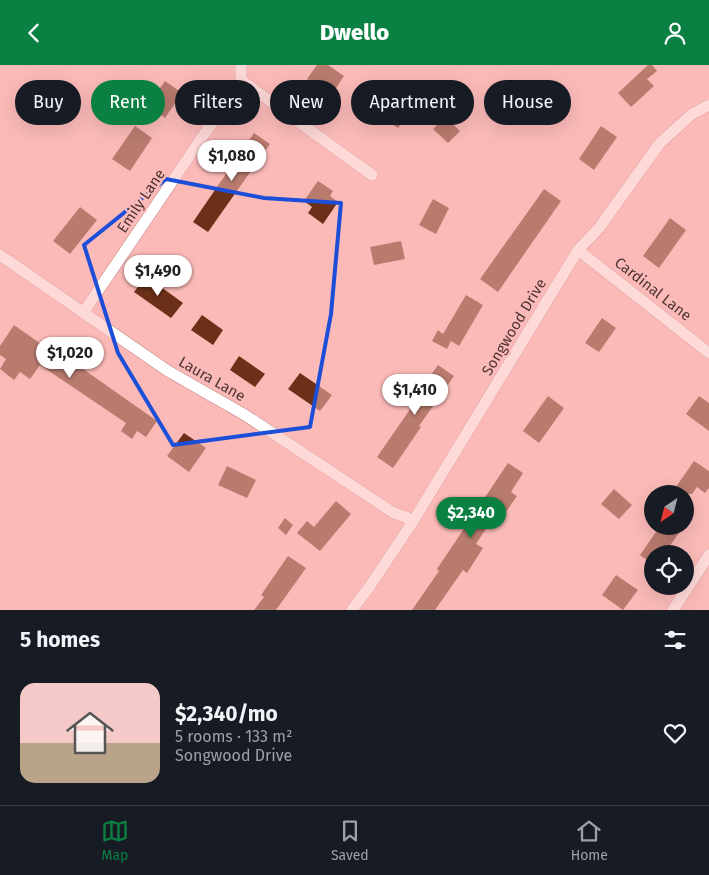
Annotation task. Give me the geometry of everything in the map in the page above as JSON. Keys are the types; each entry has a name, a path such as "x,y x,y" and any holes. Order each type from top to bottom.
{"street":[{"path":"241,65 241,80"},
{"path":"260,95 372,175"},
{"name":"Songwood Drive","path":"352,610 412,523 578,250 599,228 660,143 692,114 709,105"},
{"name":"Emily Lane","path":"84,313 211,125"},
{"name":"Cardinal Lane","path":"578,250 709,353"},
{"name":"Laura Lane","path":"0,255 168,371 245,415 394,513 406,517 412,523"},
{"path":"673,610 709,555"}],"highlighted area":[{"path":"166,179 264,198 341,203 331,314 310,427 173,445 118,353 84,245"}],"building":[{"path":"317,65 328,65 344,76 341,81 307,79"},
{"path":"648,65 652,65 657,71 647,79 654,86 631,107 618,93"},
{"path":"165,81 175,88 175,103 165,118"},
{"path":"437,125 454,125 460,131 448,143 433,129"},
{"path":"135,126 152,138 130,171 112,159"},
{"path":"601,126 617,137 594,170 579,159"},
{"path":"254,133 270,144 208,232 193,222"},
{"path":"318,181 333,191 330,196 338,202 323,224 308,213 312,207 304,201"},
{"path":"544,189 561,201 498,292 480,279"},
{"path":"433,199 449,208 436,234 419,225"},
{"path":"80,207 97,220 70,254 53,241"},
{"path":"670,218 686,230 659,268 643,256"},
{"path":"401,241 405,259 374,265 370,247"},
{"path":"146,276 183,303 171,318 134,292"},
{"path":"466,295 483,305 459,346 451,341 447,349 432,341 438,330 443,334"},
{"path":"202,315 223,330 213,345 191,330"},
{"path":"602,318 616,328 599,352 585,343"},
{"path":"14,325 64,360 66,357 157,421 146,437 137,431 132,439 121,431 126,423 40,365 30,379 20,372 14,380 0,369 6,359 0,355 0,346"},
{"path":"239,356 265,374 255,387 230,370"},
{"path":"438,365 454,376 419,426 421,427 393,468 377,457 413,405 411,403"},
{"path":"300,373 332,395 320,411 288,389"},
{"path":"548,396 564,408 539,443 523,431"},
{"path":"699,396 709,403 709,431 686,414"},
{"path":"184,433 206,448 189,472 167,456"},
{"path":"694,461 709,471 709,488 705,493 697,487 694,491 694,485 677,485"},
{"path":"508,463 523,473 511,492 517,496 503,516 500,514 496,520 493,518 476,544 483,548 467,573 463,570 435,610 412,610 439,571 437,569"},
{"path":"227,466 256,480 247,498 218,485"},
{"path":"614,489 632,505 619,519 601,504"},
{"path":"336,501 351,514 320,551 297,533 307,521 314,527"},
{"path":"285,518 293,525 286,535 278,528"},
{"path":"654,535 678,535 670,545 647,545"},
{"path":"644,549 644,558 640,555"},
{"path":"288,556 306,568 276,610 254,610 264,597 261,595"},
{"path":"616,575 638,590 623,610 602,595"}]}
